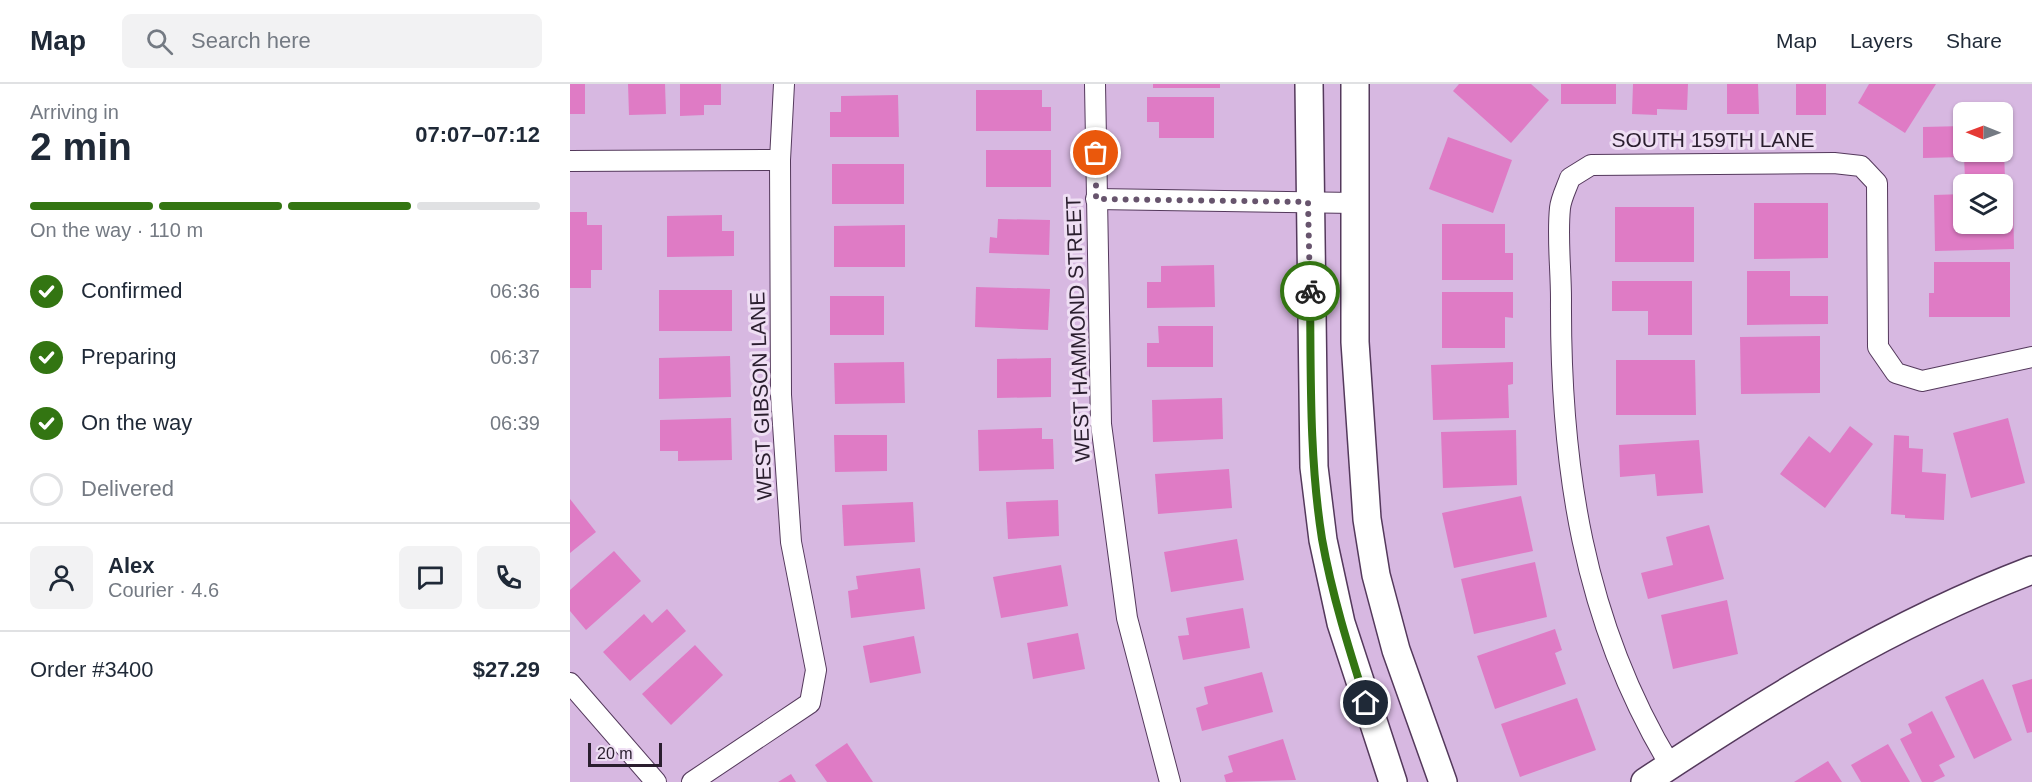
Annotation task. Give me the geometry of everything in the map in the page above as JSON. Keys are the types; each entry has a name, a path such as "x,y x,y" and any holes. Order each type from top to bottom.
{"main road":[{"path":"1309,84 1308,202 1314,467 1323,540 1341,623 1393,782"},
{"path":"1355,84 1355,342 1367,519 1376,575 1396,650 1443,782"},
{"path":"1645,782 1783,692 1833,663 1939,608 2032,570"}],"street":[{"name":"WEST GIBSON LANE","path":"692,782 810,703 816,670 791,542 781,394 780,160 784,84"},
{"name":"WEST HAMMOND STREET","path":"1095,84 1101,424 1127,618 1170,782"},
{"path":"570,161 780,160"},
{"name":"SOUTH 159TH LANE","path":"1670,765 1645,723 1622,674 1587,568 1573,500 1561,354 1560,207 1570,178 1591,165 1834,163 1861,166 1877,183 1878,347 1896,373 1922,381 2032,357"},
{"path":"1096,199 1355,203"},
{"path":"570,683 656,782"}],"building":[{"path":"570,84 585,84 585,114 570,114"},
{"path":"628,84 665,84 666,114 629,115"},
{"path":"680,84 721,84 721,105 704,105 704,115 680,116"},
{"path":"1153,84 1220,84 1220,88 1153,88"},
{"path":"1459,84 1531,84 1549,100 1511,143 1453,91"},
{"path":"1561,84 1616,84 1616,104 1561,104"},
{"path":"1633,84 1688,84 1687,110 1657,109 1657,115 1632,114"},
{"path":"1727,84 1758,84 1759,114 1727,114"},
{"path":"1796,84 1826,84 1826,115 1796,115"},
{"path":"1869,84 1936,84 1905,133 1858,103"},
{"path":"976,90 1042,90 1042,107 1051,107 1051,131 976,131"},
{"path":"898,95 899,137 830,137 830,112 841,112 841,96"},
{"path":"1147,97 1214,97 1214,138 1159,138 1159,122 1147,122"},
{"path":"1953,126 1953,157 1923,158 1923,127"},
{"path":"1448,137 1512,160 1493,213 1429,189"},
{"path":"986,150 1051,150 1051,187 986,187"},
{"path":"1964,162 2004,162 2005,174 1965,174"},
{"path":"832,164 904,164 904,204 832,204"},
{"path":"2013,193 2014,249 1935,251 1934,195 1953,194 1953,234 2013,234"},
{"path":"1754,203 1828,203 1828,258 1754,259"},
{"path":"1615,207 1694,207 1694,262 1615,262"},
{"path":"570,212 587,212 587,225 602,225 602,270 591,270 591,288 570,288"},
{"path":"722,215 722,231 734,231 734,256 667,257 667,216"},
{"path":"998,219 1050,220 1049,255 989,253 990,237 997,238"},
{"path":"1442,224 1505,224 1505,253 1513,253 1513,280 1442,280"},
{"path":"905,225 905,267 834,267 834,226"},
{"path":"1934,262 2010,262 2010,317 1929,317 1929,293 1934,293"},
{"path":"1214,265 1215,307 1147,308 1147,282 1161,282 1161,266"},
{"path":"1747,271 1790,271 1790,296 1828,296 1828,324 1747,325"},
{"path":"1612,281 1692,281 1692,335 1648,335 1648,311 1612,311"},
{"path":"976,287 1050,289 1048,330 975,327"},
{"path":"659,290 732,290 732,331 659,331"},
{"path":"1442,292 1513,292 1513,318 1505,317 1505,348 1442,348"},
{"path":"830,296 884,296 884,335 830,335"},
{"path":"1158,326 1213,326 1213,367 1147,367 1147,343 1159,343"},
{"path":"1820,336 1820,393 1741,394 1740,337"},
{"path":"730,356 731,397 659,399 659,358"},
{"path":"1051,358 1051,397 997,398 997,359"},
{"path":"1616,360 1695,360 1696,415 1616,415"},
{"path":"904,362 905,403 835,404 834,363"},
{"path":"1513,362 1513,384 1508,385 1509,418 1433,420 1431,365"},
{"path":"1222,398 1223,439 1153,442 1152,400"},
{"path":"731,418 732,460 678,461 678,451 660,451 660,420"},
{"path":"2008,418 2025,483 1971,498 1953,433"},
{"path":"1850,426 1873,444 1825,508 1780,474 1809,436 1830,453"},
{"path":"1042,428 1042,439 1053,439 1054,469 979,471 978,430"},
{"path":"1516,430 1517,485 1443,488 1441,432"},
{"path":"834,435 887,435 887,471 835,472"},
{"path":"1894,435 1909,436 1909,448 1923,449 1922,472 1946,474 1944,520 1905,518 1905,515 1891,514"},
{"path":"1699,440 1703,493 1657,496 1655,474 1620,477 1619,445"},
{"path":"1229,469 1232,508 1158,514 1155,474"},
{"path":"1521,496 1533,551 1454,568 1442,513"},
{"path":"570,499 596,532 570,553"},
{"path":"1058,500 1059,536 1008,539 1006,502"},
{"path":"913,502 915,542 844,546 842,505"},
{"path":"1709,525 1724,579 1648,599 1641,573 1673,565 1666,537"},
{"path":"1237,539 1244,580 1171,592 1164,552"},
{"path":"614,551 641,581 586,630 570,611 570,590"},
{"path":"1535,562 1547,617 1474,634 1461,579"},
{"path":"1061,565 1068,606 1001,618 993,577"},
{"path":"920,568 925,609 851,618 848,591 858,589 856,576"},
{"path":"1727,600 1738,654 1673,669 1661,615"},
{"path":"1243,608 1250,648 1183,660 1178,636 1189,635 1186,618"},
{"path":"667,609 686,631 630,681 603,652 644,614 652,623"},
{"path":"1555,629 1562,650 1555,653 1566,684 1495,709 1477,656"},
{"path":"1078,633 1085,669 1033,679 1027,643"},
{"path":"914,636 921,673 870,683 863,646"},
{"path":"695,645 723,675 671,725 642,694"},
{"path":"1262,672 1273,712 1202,731 1196,708 1208,704 1204,687"},
{"path":"1983,679 2012,740 1974,759 1945,697"},
{"path":"2032,679 2032,732 2027,733 2012,685"},
{"path":"1577,698 1596,750 1520,777 1501,724"},
{"path":"1932,711 1955,757 1939,765 1945,776 1933,782 1922,782 1900,739 1912,733 1908,724"},
{"path":"1283,739 1296,780 1226,782 1224,775 1233,772 1228,756"},
{"path":"847,743 873,782 827,782 815,765"},
{"path":"1888,744 1910,782 1861,782 1851,765"},
{"path":"1828,761 1842,782 1794,782"},
{"path":"791,774 796,782 778,782"}],"way so far":[{"path":"1096,153 1096,199 1308,202 1310,291"}],"route":[{"path":"1310,291 1314,467 1323,540 1341,623 1366,703"}]}
